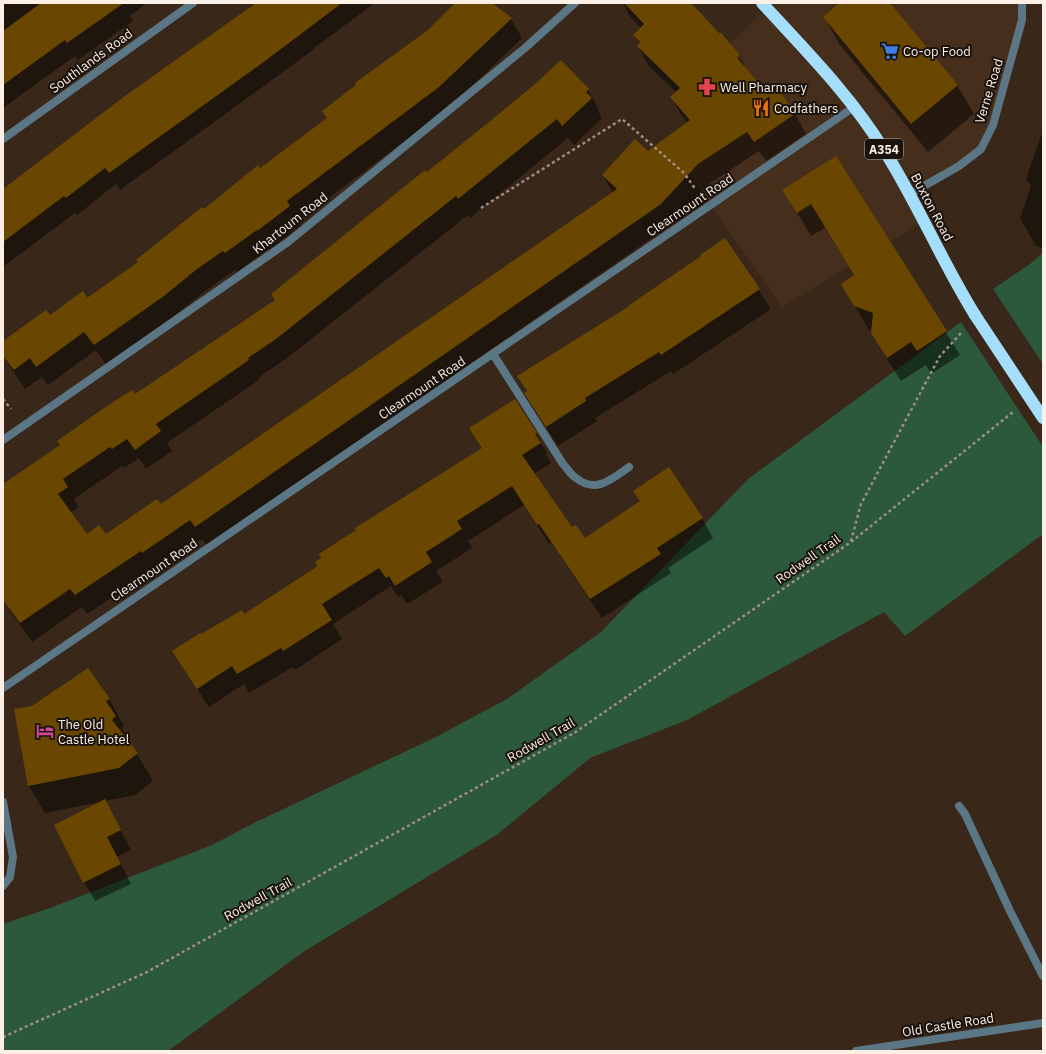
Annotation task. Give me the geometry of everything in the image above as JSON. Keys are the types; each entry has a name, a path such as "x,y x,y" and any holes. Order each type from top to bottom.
{"highway":[{"name":"Buxton Road","path":"762,3 854,107 884,149 910,194 946,264 973,312 1043,418"}],"street":[{"name":"Southlands Road","path":"3,139 193,3"},
{"name":"Khartoum Road","path":"3,440 288,242 525,48 575,3"},
{"name":"Verne Road","path":"910,194 959,166 981,148 993,124 1022,20 1022,3"},
{"name":"Clearmount Road","path":"3,688 854,107"},
{"path":"493,354 564,464 576,478 592,485 606,483 629,468"},
{"path":"3,802 13,857 10,877 3,886"},
{"path":"959,806 965,814 1010,911 1043,976"},
{"name":"Old Castle Road","path":"856,1051 1043,1023"}],"path":[{"path":"482,208 622,119 684,173 708,208"},
{"path":"851,542 861,504 940,356 961,332 973,312"},
{"name":"Rodwell Trail","path":"3,1037 147,972 574,733 851,542 1018,408"}],"shaded area":[{"path":"757,3 1020,3 1020,19 991,122 979,147 958,164 906,192 922,222 782,307 687,171 656,144 689,122 670,97 728,46 764,11"}],"green space":[{"path":"1043,253 1043,364 993,289 1030,264"},
{"path":"961,322 1043,447 1043,534 905,636 884,612 687,720 590,758 498,834 303,952 168,1051 3,1051 3,924 50,908 212,845 258,821 434,738 507,699 601,632 748,479"}],"building":[{"path":"41,3 124,3 67,43 65,40 3,85 3,31"},
{"path":"256,3 342,3 265,61 109,173 105,168 66,198 64,196 3,242 3,189 125,96"},
{"path":"455,3 492,3 512,18 439,87 287,201 290,206 257,231 225,253 223,251 197,269 164,296 94,345 84,332 36,367 30,358 14,370 3,356 3,341 46,310 50,315 83,291 87,298 138,262 136,260 202,207 204,209 258,165 260,168 327,118 322,111 356,85 355,83 428,30"},
{"path":"624,3 691,3 719,33 721,33 739,54 738,59 764,89 774,82 795,114 754,142 747,132 698,164 661,204 195,527 190,520 142,553 141,551 75,595 70,589 20,623 3,600 3,484 60,445 57,441 104,408 132,390 135,394 275,300 271,294 425,170 427,172 534,85 561,60 589,89 586,92 592,98 562,126 557,119 458,199 456,196 276,339 248,358 249,360 156,424 161,431 135,450 127,439 112,449 110,447 63,479 68,487 58,494 87,534 99,525 106,534 157,499 161,504 617,189 602,175 635,139 648,151 690,120 670,97 680,88 637,46 640,42 633,35 644,24"},
{"name":"Co-op Food","path":"839,3 890,3 958,85 911,124 823,17"},
{"path":"836,156 947,331 917,351 911,342 887,358 871,333 873,313 854,306 841,284 854,275 811,204 797,213 782,190"},
{"path":"725,238 760,289 661,355 659,352 585,398 586,401 546,427 524,393 527,391 517,376 628,307"},
{"path":"515,399 537,433 535,434 541,443 522,455 572,527 576,525 585,538 640,501 633,491 669,467 703,518 657,548 661,554 590,599 539,524 537,525 512,486 457,521 462,529 426,552 432,562 395,586 389,576 386,578 379,568 322,604 332,620 283,651 281,648 237,674 232,666 197,689 172,651 200,633 201,634 242,610 244,614 318,566 315,562 321,558 319,554 356,530 355,528 482,448 469,428"},
{"name":"The Old Castle Hotel","path":"88,668 110,699 106,701 116,716 112,720 138,753 119,768 28,786 14,709 32,706"},
{"path":"105,799 121,830 107,837 121,864 83,883 54,825"}],"place":[{"name":"Co-op Food","path":"890,51"},
{"name":"Well Pharmacy","path":"707,87"},
{"name":"Codfathers","path":"761,108"},
{"name":"The Old Castle Hotel","path":"45,731"}]}
